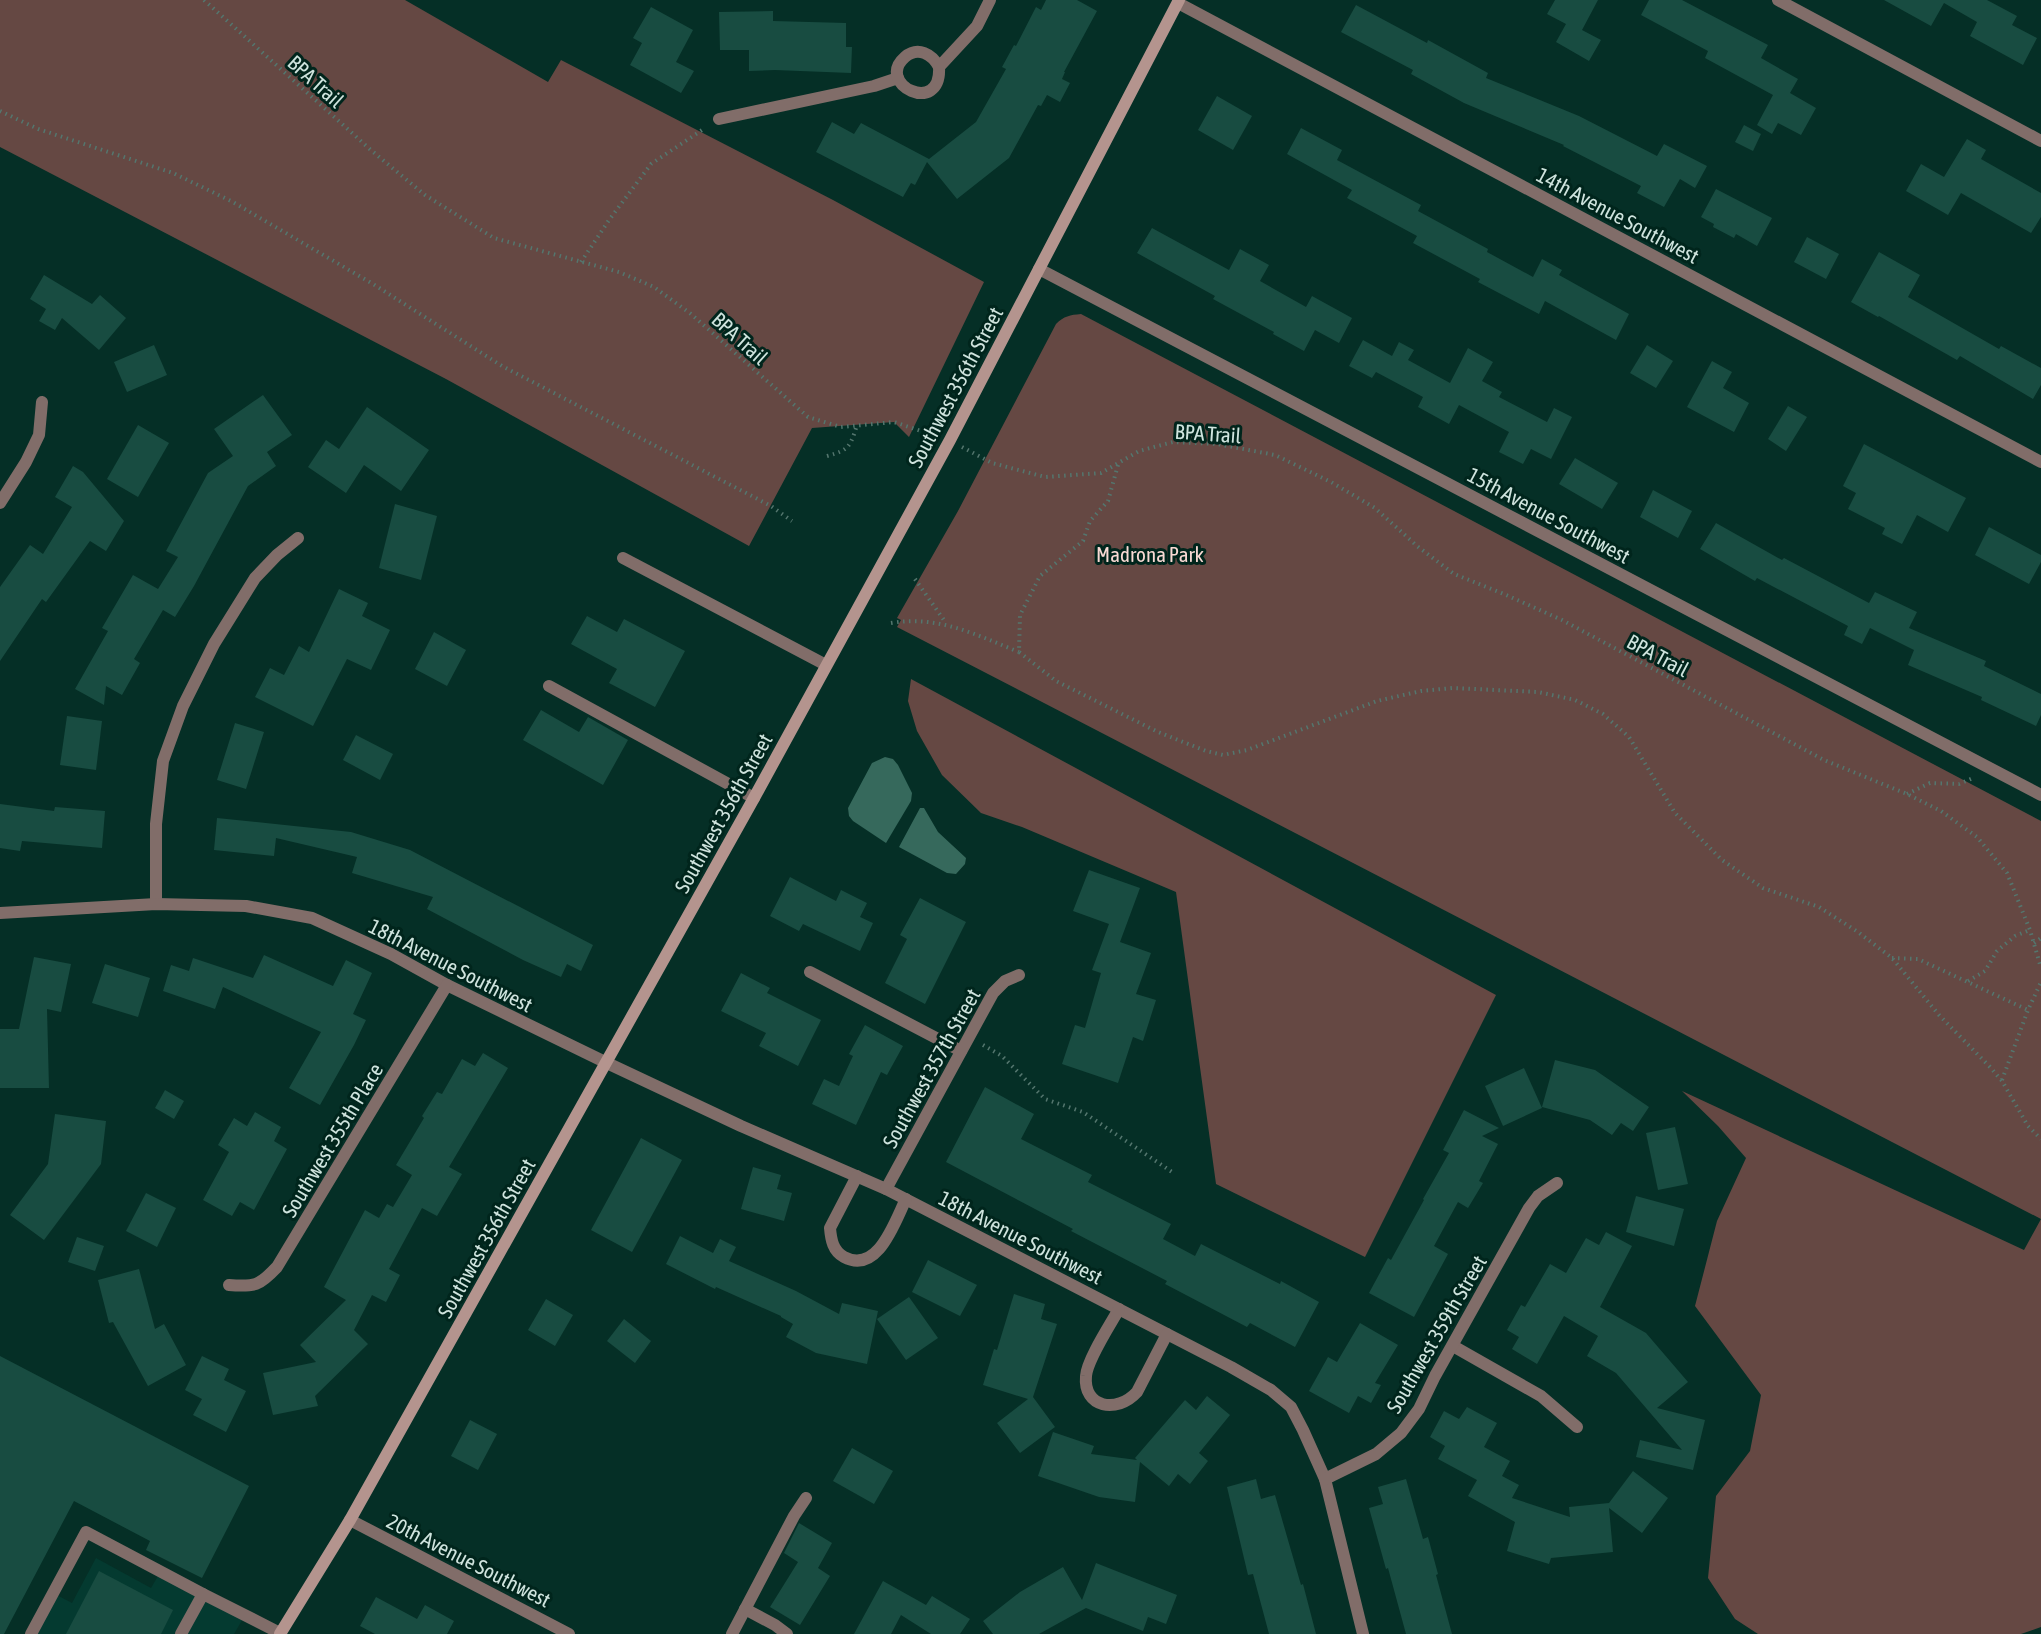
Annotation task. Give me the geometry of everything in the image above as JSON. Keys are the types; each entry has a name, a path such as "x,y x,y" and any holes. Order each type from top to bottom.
{"main road":[{"name":"Southwest 356th Street","path":"280,1633 350,1520 754,798 950,440 1176,1"}],"street":[{"path":"939,67 977,26 990,0"},
{"path":"1778,0 2041,141"},
{"name":"14th Avenue Southwest","path":"1176,1 2041,462"},
{"path":"913,52 929,54 939,67 937,83 924,93 908,91 898,78 900,62 913,52"},
{"path":"718,119 874,86 898,78"},
{"name":"15th Avenue Southwest","path":"1040,269 2041,795"},
{"path":"0,502 26,462 39,435 42,402"},
{"path":"156,904 156,824 163,761 183,706 214,644 255,578 277,555 298,538"},
{"path":"623,558 826,665"},
{"path":"549,686 754,798"},
{"name":"18th Avenue Southwest","path":"0,913 156,904 246,906 312,918 391,954 447,985 607,1063 741,1126 886,1189 1167,1334 1271,1390 1291,1407 1325,1479 1363,1634"},
{"path":"810,972 961,1051"},
{"name":"Southwest 357th Street","path":"886,1189 993,993 1005,981 1019,975"},
{"name":"Southwest 355th Place","path":"229,1285 248,1287 263,1281 277,1267 447,985"},
{"name":"18th Avenue Southwest","path":"857,1176 830,1228 834,1247 848,1259 867,1259 875,1254 906,1199"},
{"name":"Southwest 359th Street","path":"1325,1479 1376,1454 1401,1433 1419,1409 1435,1376 1529,1208 1538,1196 1557,1183"},
{"name":"18th Avenue Southwest","path":"1119,1309 1085,1374 1089,1392 1103,1405 1113,1406 1130,1400 1137,1392 1167,1334"},
{"path":"1453,1346 1541,1396 1576,1427"},
{"path":"732,1634 794,1516 806,1498"},
{"name":"20th Avenue Southwest","path":"350,1520 569,1634"},
{"path":"31,1634 86,1532 280,1633"},
{"path":"181,1634 203,1594"},
{"path":"745,1609 787,1634"}],"path":[{"name":"BPA Trail","path":"204,0 363,144 426,195 494,238 619,272 654,287 691,314 808,417 841,427 894,422 950,440 992,463 1045,477 1101,473 1139,451 1173,442 1217,444 1275,455 1331,482 1375,508 1417,546 1454,574 1562,620 1824,760 1907,794 1941,812 1977,837 2007,873 2030,930 2041,968"},
{"path":"0,111 38,129 173,173 231,201 373,284 501,366 771,506 792,521"},
{"path":"581,262 651,164 718,119"},
{"path":"827,456 844,452 851,443 857,425"},
{"path":"1019,652 1020,615 1040,576 1083,541 1090,521 1108,501 1118,465"},
{"path":"915,579 947,624"},
{"path":"891,622 907,620 947,624 1019,652 1056,681 1158,732 1206,751 1223,755 1247,750 1377,701 1421,691 1453,688 1538,692 1575,700 1603,714 1629,737 1675,813 1722,860 1763,888 1819,908 1858,932 1892,958 1939,1015 2002,1081 2028,1126 2041,1139"},
{"path":"1907,794 1930,783 1959,784 1993,770"},
{"path":"1967,981 1985,971 1997,951 2015,936 2030,930"},
{"path":"2034,943 2041,938"},
{"path":"1892,958 1918,959 2028,1010"},
{"path":"2002,1081 2028,1010 2041,982"},
{"path":"969,1037 1002,1056 1045,1099 1083,1112 1101,1122 1174,1174"}],"shaded area":[{"path":"885,757 893,759 898,765 912,793 911,801 886,843 853,821 849,816 848,808 872,763"},
{"path":"920,808 924,808 938,832 966,858 965,864 956,874 947,873 899,847"},
{"path":"96,1558 151,1588 161,1571 245,1615 234,1634 31,1634 53,1593 72,1603"}],"green space":[{"path":"0,0 405,0 548,82 561,60 833,200 984,282 909,437 894,422 812,428 749,546 446,379 0,147"},
{"name":"Madrona Park","path":"1081,314 2041,821 2041,1219 897,627 901,620 897,618 958,511 1056,324 1067,316"},
{"path":"911,679 1496,995 1365,1257 1216,1184 1176,892 1022,827 981,813 942,775 917,731 908,701"},
{"path":"1682,1091 2024,1250 2041,1219 2041,1627 2021,1634 1758,1634 1735,1619 1708,1578 1716,1496 1750,1451 1761,1395 1695,1306 1717,1221 1746,1158 1718,1126"}],"building":[{"path":"1046,0 1077,0 1097,11 1064,72 1062,79 1070,83 1060,102 1047,95 1041,106 1038,105 1009,158 957,199 927,162 915,185 911,183 903,197 816,152 832,122 854,134 861,123 929,159 976,122 1006,69 1002,67 1014,45 1016,46 1036,7 1041,10"},
{"path":"1555,0 1598,0 1582,30 1601,40 1589,61 1556,42 1566,24 1547,14"},
{"path":"1649,0 1682,0 1768,45 1761,58 1798,79 1790,93 1816,108 1801,135 1778,123 1772,134 1757,125 1773,95 1705,58 1708,51 1641,15"},
{"path":"1884,0 1987,0 2017,16 2012,25 2037,38 2023,65 1970,36 1977,22 1944,3 1931,26"},
{"path":"1356,5 1427,43 1428,40 1488,73 1486,78 1579,116 1657,156 1664,144 1707,166 1695,188 1680,179 1664,207 1637,193 1641,186 1564,145 1464,103 1411,74 1413,70 1341,32"},
{"path":"651,7 693,30 676,62 694,71 681,93 630,65 642,43 633,38"},
{"path":"773,11 773,21 846,23 846,47 852,47 851,73 749,71 749,50 720,50 719,12"},
{"path":"1217,96 1252,116 1233,150 1198,130"},
{"path":"1744,125 1761,134 1753,151 1735,142"},
{"path":"1301,128 1342,150 1337,160 1421,205 1418,211 1488,249 1487,252 1533,277 1542,259 1562,270 1559,275 1629,314 1616,340 1545,301 1539,314 1478,282 1480,279 1413,243 1417,236 1347,198 1352,190 1287,154"},
{"path":"1967,139 1986,150 1981,159 2041,193 2041,217 2031,233 1961,193 1948,215 1906,191 1921,164 1944,177"},
{"path":"1716,189 1772,218 1757,246 1736,234 1734,238 1713,227 1714,224 1701,217"},
{"path":"1152,228 1229,270 1240,249 1269,265 1260,281 1306,307 1312,296 1352,318 1339,343 1315,330 1304,351 1213,299 1215,296 1137,253"},
{"path":"1807,237 1839,254 1826,279 1794,262"},
{"path":"1879,252 1920,275 1908,297 1999,349 2001,346 2041,368 2041,385 2033,399 1960,356 1957,360 1851,302"},
{"path":"44,275 92,304 100,295 126,318 99,350 62,318 55,330 39,321 46,309 30,299"},
{"path":"1363,340 1392,356 1399,342 1414,350 1408,360 1450,383 1468,348 1493,362 1482,381 1502,392 1499,397 1547,422 1554,408 1572,417 1551,459 1531,449 1523,464 1499,452 1509,432 1459,405 1449,424 1418,407 1423,397 1376,372 1372,378 1349,366"},
{"path":"154,345 167,375 127,392 114,362"},
{"path":"1647,345 1673,361 1656,388 1630,373"},
{"path":"1712,361 1732,372 1723,388 1749,403 1734,432 1687,407"},
{"path":"263,395 292,435 267,452 276,466 248,486 175,617 163,610 134,659 140,663 122,695 106,686 104,705 75,689 108,631 102,628 133,575 158,589 178,557 166,551 208,473 233,456 214,429"},
{"path":"1788,406 1807,417 1786,451 1768,439"},
{"path":"367,407 429,450 401,491 364,465 346,493 308,467 326,440 339,449"},
{"path":"138,425 169,443 138,497 107,479"},
{"path":"1864,444 1966,498 1948,532 1917,515 1902,544 1882,534 1885,528 1848,509 1856,493 1843,486"},
{"path":"1575,458 1618,483 1602,509 1559,484"},
{"path":"73,466 83,472 124,521 106,551 90,541 46,602 42,599 0,661 0,587 30,545 43,554 72,507 55,497"},
{"path":"1653,490 1692,511 1678,538 1640,517"},
{"path":"395,504 437,516 421,580 379,568"},
{"path":"1716,523 1782,560 1784,558 1869,603 1875,592 1917,612 1909,628 1986,661 1984,666 2041,694 2041,715 2036,726 1981,700 1982,697 1908,665 1914,650 1870,628 1862,644 1844,635 1848,626 1757,578 1755,581 1700,549"},
{"path":"1989,527 2041,555 2041,562 2029,584 1975,555"},
{"path":"339,589 368,603 362,616 390,630 371,670 347,659 313,726 255,697 270,668 284,675 299,646 309,652"},
{"path":"587,616 617,632 624,619 685,651 655,707 609,683 617,669 571,644"},
{"path":"434,632 466,650 447,686 415,669"},
{"path":"541,710 579,732 588,717 628,740 603,785 523,740"},
{"path":"67,716 102,721 96,770 60,765"},
{"path":"235,723 264,732 246,789 217,780"},
{"path":"356,735 393,754 380,780 343,760"},
{"path":"0,804 54,811 55,807 105,811 102,848 22,841 20,851 0,848"},
{"path":"217,818 351,832 410,850 593,945 581,971 567,964 561,977 523,960 427,909 433,897 352,873 357,857 276,838 274,856 214,850"},
{"path":"1089,870 1140,888 1120,942 1151,953 1136,994 1156,1000 1143,1041 1133,1037 1118,1083 1062,1064 1075,1025 1085,1028 1101,973 1092,970 1109,924 1073,911"},
{"path":"790,877 836,901 841,890 867,903 860,917 873,923 860,951 803,924 799,931 770,916"},
{"path":"920,898 966,922 925,1004 885,983 907,939 900,935"},
{"path":"264,955 333,986 346,960 372,973 353,1014 366,1020 320,1105 289,1088 321,1032 223,987 215,1009 163,991 171,965 189,971 193,958 253,978"},
{"path":"34,957 71,964 61,1012 47,1009 49,1088 0,1088 0,1029 19,1029"},
{"path":"105,964 150,978 138,1017 92,1003"},
{"path":"741,973 770,988 767,993 821,1020 798,1066 759,1046 766,1033 721,1011"},
{"path":"865,1025 903,1046 887,1075 881,1072 856,1125 812,1104 824,1079 839,1086 853,1056 849,1054"},
{"path":"483,1053 508,1068 449,1167 462,1174 437,1216 422,1208 389,1269 400,1275 386,1302 372,1295 354,1330 368,1344 315,1396 318,1406 273,1415 263,1373 316,1362 300,1345 346,1300 324,1287 365,1210 379,1218 387,1204 393,1207 412,1175 396,1165 424,1118 422,1116 437,1092 442,1094 462,1059 475,1066"},
{"path":"1555,1060 1595,1070 1649,1107 1633,1131 1621,1123 1612,1135 1590,1120 1542,1107"},
{"path":"1524,1068 1542,1108 1503,1126 1485,1086"},
{"path":"985,1087 1034,1114 1021,1139 1092,1175 1088,1182 1171,1224 1163,1239 1195,1256 1201,1244 1280,1284 1281,1281 1319,1302 1295,1347 1250,1323 1247,1327 1165,1284 1167,1281 946,1162"},
{"path":"165,1090 184,1101 174,1119 155,1108"},
{"path":"1464,1110 1499,1128 1482,1136 1498,1144 1479,1181 1483,1183 1468,1208 1458,1202 1434,1246 1448,1254 1414,1317 1369,1293 1388,1258 1391,1260 1449,1153 1443,1150"},
{"path":"255,1112 281,1127 274,1141 287,1149 254,1210 240,1202 232,1216 203,1200 229,1152 218,1145 234,1118 247,1126"},
{"path":"55,1114 106,1121 101,1164 44,1240 10,1215 48,1164"},
{"path":"1675,1127 1688,1184 1658,1190 1646,1133"},
{"path":"641,1138 682,1160 632,1252 591,1230"},
{"path":"753,1167 781,1175 777,1189 792,1193 784,1221 741,1209"},
{"path":"146,1193 176,1208 157,1247 126,1231"},
{"path":"1636,1196 1684,1209 1674,1246 1626,1232"},
{"path":"1606,1232 1632,1246 1600,1307 1646,1333 1688,1382 1657,1408 1705,1420 1693,1470 1636,1457 1640,1440 1682,1450 1616,1373 1587,1356 1598,1336 1564,1316 1537,1364 1512,1349 1519,1337 1507,1330 1521,1305 1525,1307 1550,1264 1566,1273 1586,1238 1599,1245"},
{"path":"680,1236 713,1253 720,1239 736,1247 729,1261 796,1291 839,1314 842,1303 878,1311 867,1364 816,1353 786,1337 793,1324 781,1316 716,1287 715,1289 666,1264"},
{"path":"77,1237 104,1246 95,1271 68,1262"},
{"path":"928,1260 977,1285 960,1316 912,1292"},
{"path":"139,1269 155,1329 164,1324 186,1365 148,1386 113,1322 109,1323 98,1280"},
{"path":"1014,1294 1045,1304 1041,1319 1057,1324 1033,1397 1055,1427 1020,1453 997,1423 1028,1399 983,1385 994,1349 997,1350"},
{"path":"909,1297 938,1338 906,1360 877,1319"},
{"path":"546,1299 573,1315 555,1346 528,1330"},
{"path":"624,1319 651,1341 635,1363 607,1341"},
{"path":"1360,1323 1398,1345 1375,1383 1381,1385 1371,1403 1358,1396 1349,1413 1309,1391 1328,1357 1337,1362"},
{"path":"0,1356 249,1486 202,1578 146,1550 150,1541 74,1501 4,1634 0,1634"},
{"path":"202,1356 229,1369 224,1380 246,1391 226,1432 193,1415 202,1399 185,1390"},
{"path":"1207,1396 1230,1415 1199,1453 1208,1461 1190,1484 1178,1474 1169,1486 1140,1462 1135,1502 1099,1497 1038,1476 1053,1432 1094,1446 1091,1454 1137,1460 1135,1458 1185,1400 1196,1410"},
{"path":"1467,1407 1497,1423 1484,1447 1510,1461 1502,1476 1519,1485 1512,1498 1570,1517 1569,1507 1609,1503 1633,1471 1668,1498 1642,1533 1609,1508 1613,1552 1551,1558 1549,1564 1507,1551 1515,1522 1468,1496 1477,1480 1438,1459 1445,1446 1430,1437 1444,1411 1459,1419"},
{"path":"470,1420 497,1434 478,1470 451,1456"},
{"path":"852,1448 893,1471 874,1504 833,1481"},
{"path":"1256,1479 1261,1499 1275,1495 1316,1634 1269,1634 1253,1574 1248,1575 1227,1487"},
{"path":"1406,1479 1423,1539 1428,1537 1452,1634 1406,1634 1388,1568 1386,1569 1369,1508 1383,1504 1378,1487"},
{"path":"799,1523 832,1543 818,1568 830,1576 800,1625 770,1607 798,1562 784,1553"},
{"path":"1096,1563 1177,1595 1166,1624 1148,1617 1143,1631 1086,1608 1039,1634 993,1634 983,1621 1020,1592 1063,1567 1082,1600"},
{"path":"99,1571 173,1610 161,1634 66,1634"},
{"path":"883,1581 926,1605 932,1596 970,1619 960,1634 931,1634 901,1615 891,1634 854,1634"},
{"path":"376,1597 417,1619 425,1605 454,1621 447,1634 375,1634 360,1626"}]}
